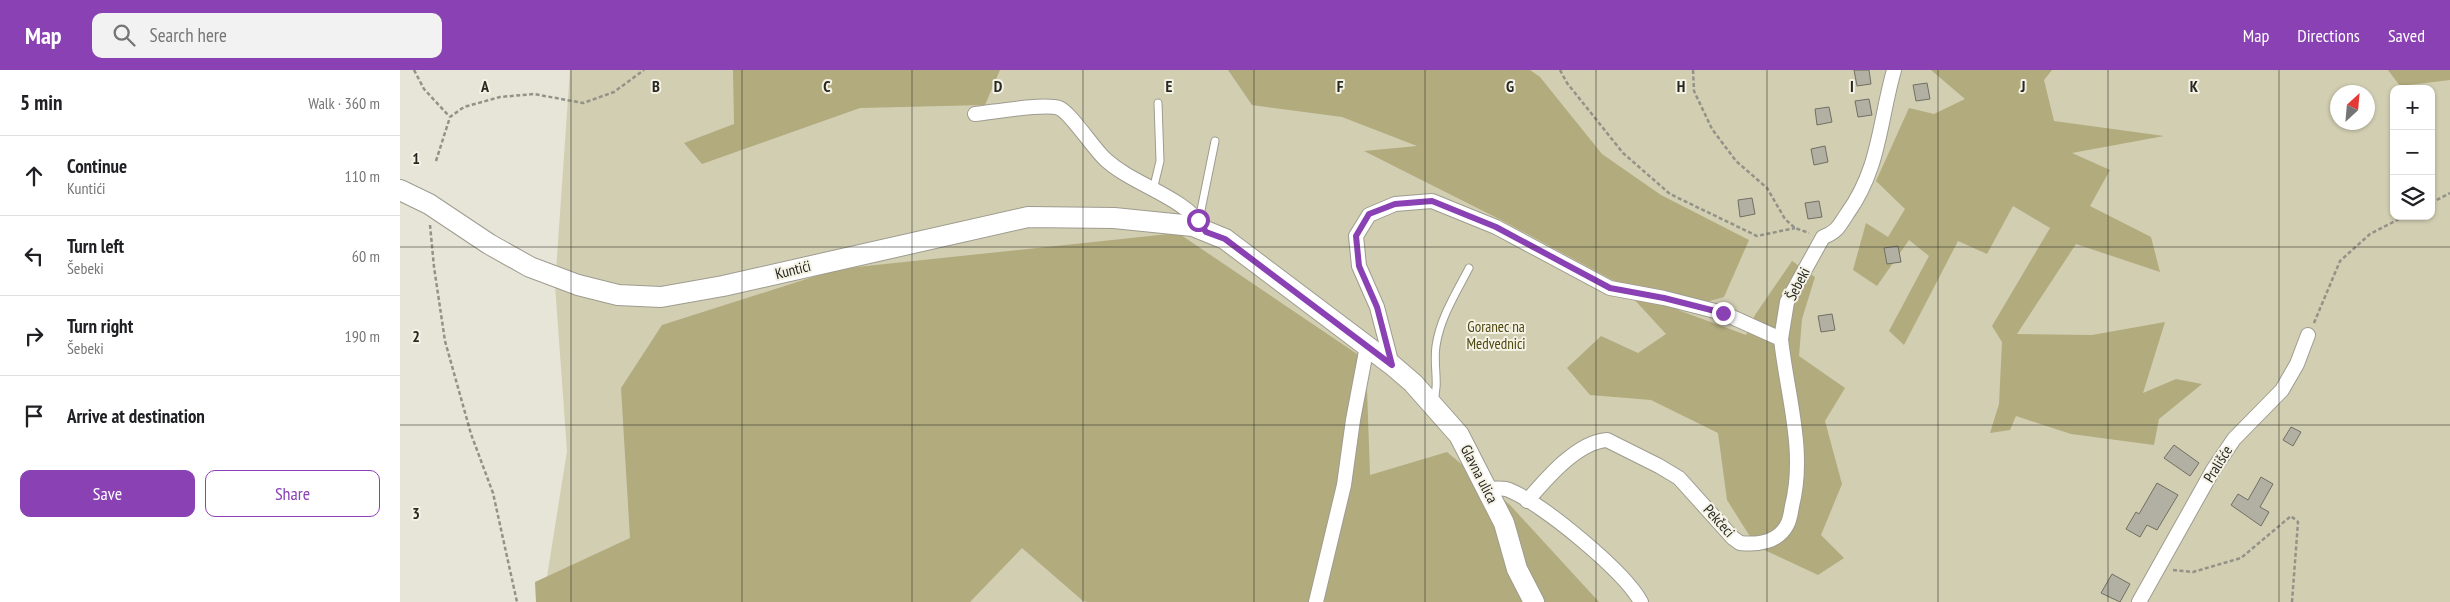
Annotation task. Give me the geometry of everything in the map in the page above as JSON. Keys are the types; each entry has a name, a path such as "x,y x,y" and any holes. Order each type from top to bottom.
{"street":[{"name":"Šebeki","path":"1781,340 1787,302 1823,237 1834,233 1858,199 1874,164 1894,70"},
{"name":"Kuntići","path":"975,114 1047,106 1064,111 1105,159 1153,190 1202,226 1225,239 1392,365"},
{"name":"Kuntići","path":"400,190 429,204 489,244 530,267 578,285 618,295 661,297 723,286 1028,217 1114,218 1202,226"},
{"path":"1392,365 1377,307 1359,266 1356,236 1369,214 1395,204 1432,201 1496,227 1610,288 1664,298 1723,313 1781,340"},
{"name":"Prališće","path":"2139,602 2213,470 2234,439 2282,390 2297,364 2308,335"},
{"name":"Pekčeci","path":"1527,501 1559,467 1587,446 1607,440 1679,478 1733,538 1740,543 1772,540 1787,525 1796,492 1796,427 1784,372 1781,340"},
{"path":"1316,602 1344,485 1366,346"},
{"name":"Glavna ulica","path":"1392,365 1413,383 1459,435 1504,523 1517,569 1534,602"},
{"path":"1486,489 1508,489 1566,528 1619,573 1634,589 1641,602"}],"lane":[{"path":"1153,190 1160,161 1158,103"},
{"path":"1202,226 1215,141"},
{"path":"1432,405 1438,389 1435,360 1436,344 1444,316 1469,268"}],"path":[{"path":"414,70 424,89 450,117"},
{"path":"436,161 450,117 464,107 500,97 534,94 583,103 614,92 644,70"},
{"path":"1560,70 1623,153 1670,194 1757,236 1795,228"},
{"path":"1693,70 1694,91 1712,129 1736,161 1767,188 1785,219 1795,228 1823,237"},
{"path":"2435,201 2450,193"},
{"path":"429,204 432,250 445,341 472,434 494,493 517,602"},
{"path":"2308,335 2340,262 2370,234 2396,220"},
{"path":"2156,570 2193,572 2241,558 2270,536 2291,516 2298,522 2292,602"}],"green space":[{"name":"Goranec na Medvednici","path":"570,70 2450,70 2450,602 543,602 567,451 555,285"}],"shaded area":[{"path":"733,70 1000,70 985,105 860,108 702,164 684,143 734,124"},
{"path":"1228,70 1530,70 1540,77 1602,154 1661,195 1749,240 1724,297 1678,310 1746,335 1755,315 1792,261 1815,277 1802,319 1799,356 1845,388 1825,421 1842,484 1821,535 1844,558 1818,575 1756,546 1727,500 1718,433 1651,400 1590,395 1567,368 1601,336 1638,353 1666,334 1620,284 1501,220 1364,151 1417,146 1342,117 1252,105"},
{"path":"1931,70 2052,70 2044,80 2054,121 2164,136 2072,153 2110,170 2090,206 2151,237 2160,272 2076,244 2017,334 2092,335 2165,322 2143,393 2176,379 2202,384 2159,419 2154,445 2071,434 2016,416 2010,430 1990,433 1999,404 2002,342 1992,326 2050,228 2013,206 1987,254 1958,241 1904,345 1889,331 1929,256 1909,240 1877,286 1853,270 1866,223 1888,237 1905,209 1876,181 1909,108 1934,114 1965,99"},
{"path":"2388,70 2450,70 2450,80 2399,85"},
{"path":"1178,233 1366,360 1370,475 1447,452 1510,505 1599,602 1088,602 1083,601 1022,548 970,602 536,602 535,582 630,538 621,388 662,325 838,269"}],"building":[{"path":"1854,70 1869,70 1871,84 1857,86"},
{"path":"1927,83 1930,99 1916,101 1913,85"},
{"path":"1869,99 1872,115 1858,117 1855,101"},
{"path":"1829,107 1832,122 1817,125 1815,109"},
{"path":"1825,146 1828,162 1814,165 1811,149"},
{"path":"1752,198 1755,214 1740,217 1738,200"},
{"path":"1819,201 1822,217 1808,219 1805,203"},
{"path":"1898,246 1901,262 1887,264 1884,248"},
{"path":"1832,314 1835,330 1821,332 1818,316"},
{"path":"2291,427 2301,432 2293,446 2283,440"},
{"path":"2174,445 2199,463 2190,476 2164,458"},
{"path":"2261,477 2273,484 2260,507 2269,512 2261,526 2231,505 2238,494 2248,500"},
{"path":"2157,483 2178,495 2157,530 2147,525 2140,537 2126,529 2136,512 2139,514"},
{"path":"2112,574 2130,584 2120,602 2101,593"}],"route":[{"path":"1198,220 1206,232 1225,239 1392,365 1377,307 1359,266 1356,236 1369,214 1395,204 1432,201 1496,227 1610,288 1664,298 1723,313"}]}
